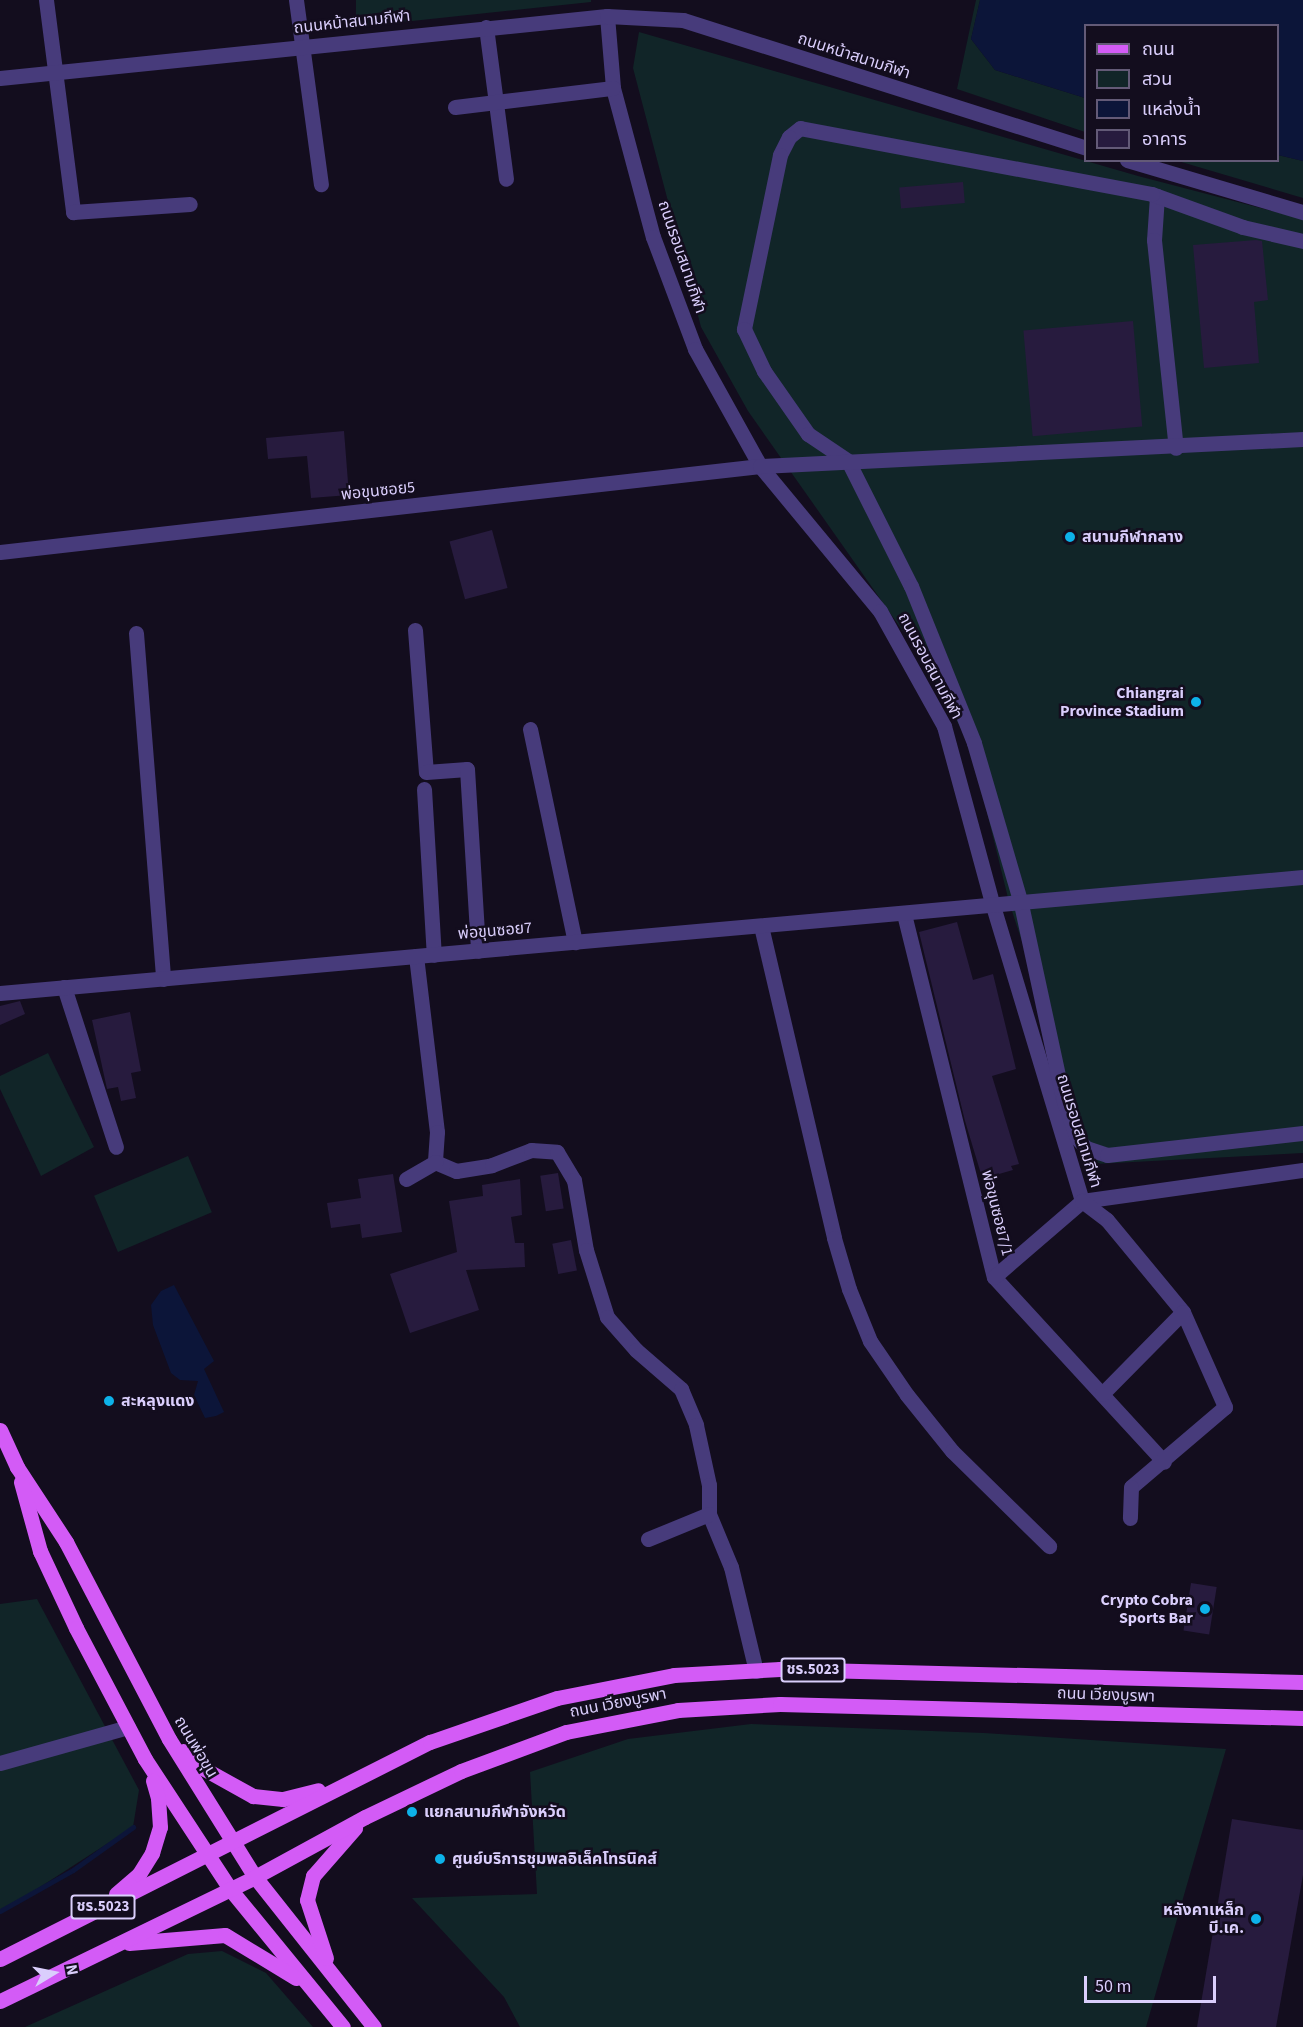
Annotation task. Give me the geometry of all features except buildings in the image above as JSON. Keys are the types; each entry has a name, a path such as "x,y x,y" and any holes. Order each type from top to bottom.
{"main road":[{"name":"ถนนพ่อขุน","path":"0,1430 17,1467 66,1542 169,1739 255,1877 374,2027"},
{"name":"ถนนพ่อขุน","path":"17,1467 39,1551 145,1759 230,1889 344,2027"},
{"name":"ถนน เวียงบูรพา","path":"0,1959 342,1784 430,1742 556,1698 674,1675 756,1671 1303,1682"},
{"name":"ถนน เวียงบูรพา","path":"0,2001 255,1877 365,1817 461,1771 566,1732 678,1710 780,1704 1303,1718"},
{"path":"169,1739 199,1766 253,1796 283,1799 342,1784"},
{"path":"101,1908 139,1874 152,1853 159,1827 158,1798 145,1759"},
{"path":"332,1974 307,1900 313,1876 365,1817"},
{"path":"116,1944 225,1935 309,1986"}],"street":[{"path":"46,0 73,212 190,204"},
{"path":"296,0 321,184"},
{"name":"ถนนหน้าสนามกีฬา","path":"0,78 607,16 683,20 1084,147"},
{"name":"ถนนรอบสนามกีฬา","path":"607,16 613,88 653,237 695,349 760,466 880,610 944,726 993,906 1082,1201 1303,1170"},
{"path":"486,27 506,179"},
{"path":"455,107 613,88"},
{"path":"1303,241 1243,227 1157,196 800,128 789,137 780,155 744,329 764,371 808,434 848,461 911,586 974,743 1021,904 1063,1099 1077,1138 1086,1148 1107,1155 1303,1133"},
{"path":"1134,162 1303,212"},
{"path":"1157,196 1154,240 1176,448"},
{"name":"พ่อขุนซอย5","path":"0,552 760,466 1176,448 1303,439"},
{"path":"415,630 426,771 466,769 478,951"},
{"path":"136,633 163,978"},
{"path":"530,729 575,942"},
{"path":"424,789 434,955"},
{"name":"พ่อขุนซอย7","path":"0,993 1021,904 1303,877"},
{"name":"พ่อขุนซอย7/1","path":"904,914 994,1277 1164,1462"},
{"path":"761,926 834,1238 849,1289 870,1341 907,1395 952,1451 1049,1546"},
{"path":"416,956 437,1132 435,1162"},
{"path":"64,987 116,1147"},
{"path":"435,1162 456,1171 492,1165 531,1150 557,1152 574,1180 586,1250 607,1317 636,1350 681,1389 696,1425 709,1485 709,1514 731,1568 756,1671"},
{"path":"406,1179 435,1162"},
{"path":"994,1277 1082,1201 1107,1220 1183,1312 1225,1407 1164,1462 1131,1487 1130,1518"},
{"path":"1102,1394 1183,1312"},
{"path":"648,1539 709,1514"},
{"path":"0,1763 128,1726"}],"green space":[{"path":"356,0 591,0 591,2 356,27"},
{"path":"976,0 980,0 971,39 995,70 1084,98 1084,132 957,89"},
{"name":"สนามกีฬากลาง","path":"639,32 1084,162 1303,219 1303,1153 1095,1164 1009,902 971,747 926,664 748,411 701,327 633,68"},
{"path":"1279,155 1303,161 1303,198 1181,162 1279,162"},
{"path":"48,1053 94,1147 41,1176 0,1089 0,1076"},
{"path":"188,1156 212,1212 118,1252 94,1196"},
{"path":"37,1599 139,1790 133,1827 0,1913 0,1604"},
{"path":"751,1724 984,1733 1226,1749 1146,2027 520,2027 504,1997 412,1898 537,1894 530,1772 628,1739"},
{"path":"222,1951 266,1973 313,2027 25,2027 188,1954"}],"water":[{"path":"980,0 1303,0 1303,161 1279,155 1279,24 1084,24 1084,98 995,70 971,39"},
{"path":"174,1285 214,1361 204,1369 224,1412 216,1416 205,1418 194,1395 198,1381 180,1380 171,1373 153,1325 151,1305 161,1291"}],"waterway":[{"path":"0,1911 73,1870 133,1827"}],"place":[{"name":"สนามกีฬากลาง","path":"1070,537"},
{"name":"Chiangrai Province Stadium","path":"1196,702"},
{"name":"สะหลุงแดง","path":"109,1401"},
{"name":"Crypto Cobra Sports Bar","path":"1205,1609"},
{"name":"แยกสนามกีฬาจังหวัด","path":"412,1812"},
{"name":"ศูนย์บริการชุมพลอิเล็คโทรนิคส์","path":"440,1859"},
{"name":"หลังคาเหล็ก บี.เค.","path":"1256,1919"}]}
